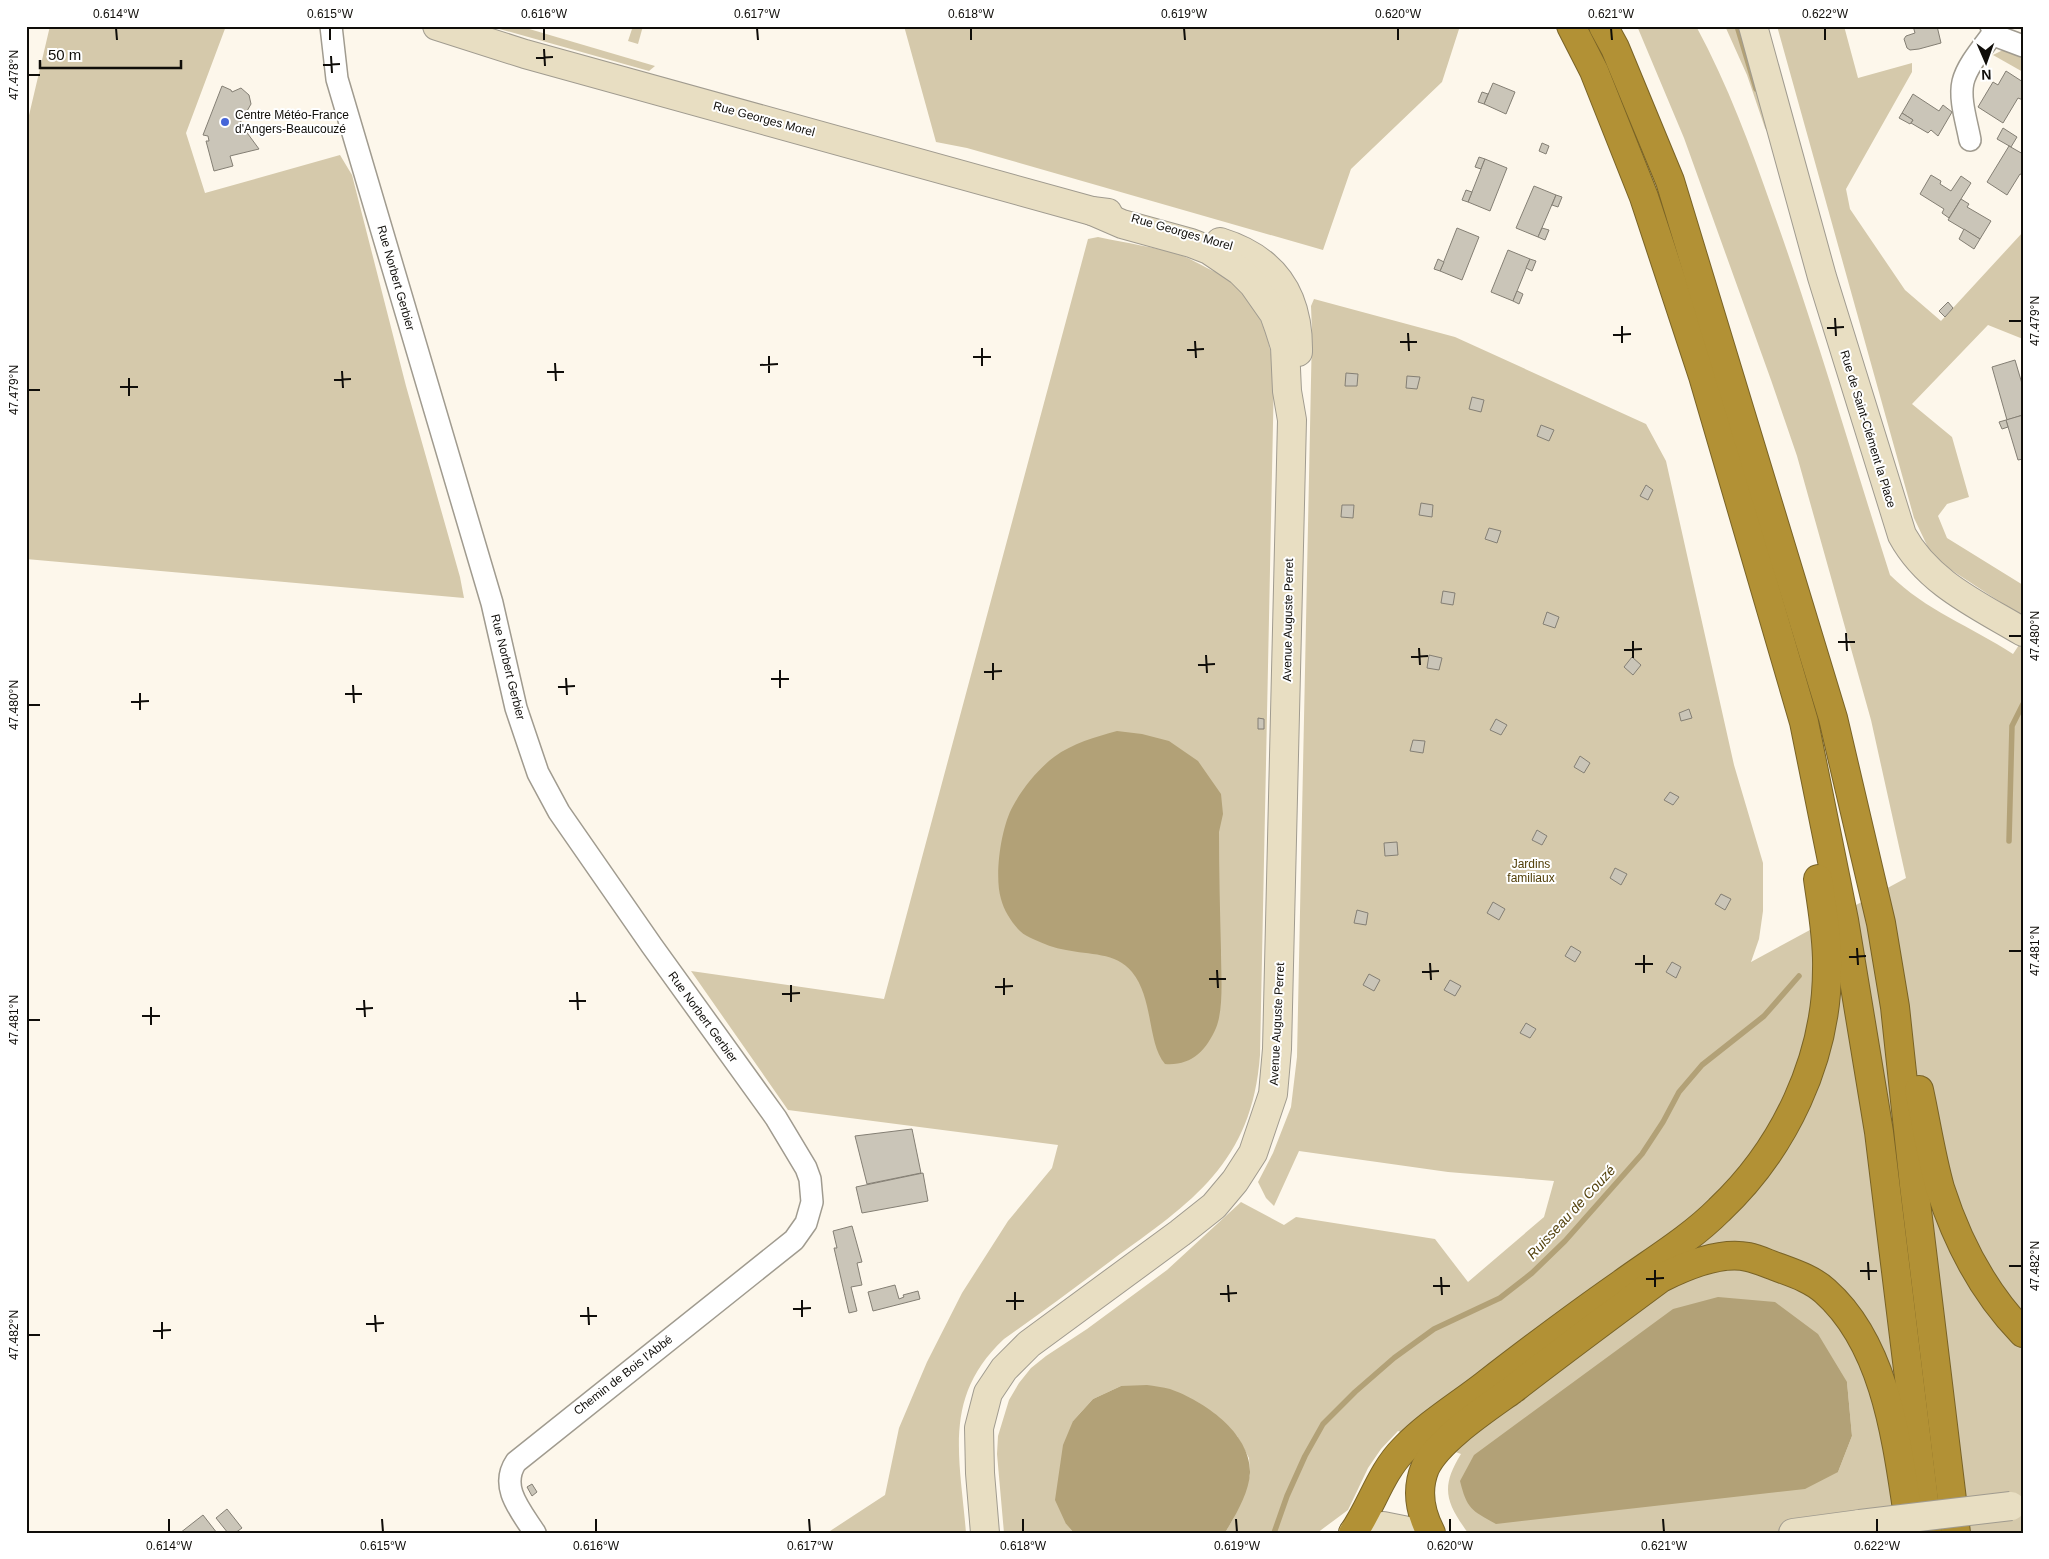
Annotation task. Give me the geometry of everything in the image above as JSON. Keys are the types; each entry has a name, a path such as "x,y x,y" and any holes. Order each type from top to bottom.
{"highway":[{"path":"1571,26 1594,71 1644,197 1703,376 1804,722 1844,920 1879,1132 1928,1533"},
{"path":"1604,26 1615,48 1670,181 1830,709 1881,923 1895,1007 1914,1185 1956,1533"},
{"path":"1353,1533 1364,1517 1383,1475 1409,1444 1541,1341 1700,1226 1719,1210 1744,1184 1778,1138 1798,1098 1814,1054 1825,998 1827,968 1823,914 1811,837 1817,783"},
{"path":"1895,1007 1914,1070 1940,1187 1954,1225 1985,1287 2023,1334"},
{"path":"1432,1533 1423,1515 1420,1491 1425,1467 1438,1448 1478,1415 1661,1278 1681,1268 1702,1261 1747,1257 1794,1273 1824,1289 1847,1314 1870,1354 1884,1388 1894,1431 1911,1533"}],"street":[{"name":"Rue Norbert Gerbier","path":"331,26 337,79 492,603 516,708 538,773 564,820 776,1118 806,1168 810,1179 812,1202 806,1223 794,1240"},
{"name":"Rue Georges Morel","path":"437,26 525,54 1092,211 1122,224 1192,243 1209,250 1275,294"},
{"name":"Rue de Saint-Clément la Place","path":"1753,26 1822,277 1902,535 1918,561 1934,576 1952,590 2023,632"},
{"path":"1970,140 1963,101 1963,82 1976,55 1993,29 2006,40 2023,46"},
{"name":"Avenue Auguste Perret","path":"985,1533 980,1473 979,1428 988,1393 1004,1369 1028,1344 1214,1206 1235,1181 1252,1153 1273,1094 1277,1049 1292,420 1287,391 1285,347 1274,314 1275,294"},
{"name":"Chemin de Bois l'Abbé","path":"535,1533 510,1489 510,1475 516,1462 794,1240"},
{"path":"1793,1533 2017,1506"},
{"path":"1353,1533 1384,1526 1418,1533"}],"green space":[{"path":"50,26 226,26 186,133 205,193 340,155 352,175 406,386 460,577 464,598 26,559 26,128"},
{"path":"489,26 519,26 655,66 649,71"},
{"path":"633,26 643,26 638,44 628,41"},
{"path":"904,26 1460,26 1442,82 1351,169 1323,250 967,148 936,142"},
{"name":"Jardins familiaux","path":"1637,26 1696,26 1708,48 1747,140 1789,256 1890,575 1933,608 2013,654 2023,639 2023,1533 1468,1533 1455,1512 1448,1495 1450,1476 1461,1454 1398,1431 1381,1449 1368,1468 1348,1510 1317,1533 1225,1533 1233,1519 1250,1475 1249,1458 1237,1436 1121,1386 1093,1399 1073,1421 1066,1524 1074,1533 1004,1533 997,1454 998,1436 1009,1400 1019,1383 1031,1368 1046,1356 1087,1329 1167,1270 1241,1202 1284,1225 1296,1217 1435,1239 1468,1282 1544,1217 1554,1181 1448,1172 1299,1151 1274,1206 1266,1198 1258,1182 1273,1153 1291,1107 1297,1057 1311,306 1314,299 1455,337 1646,424 1666,461 1734,765 1763,863 1763,911 1759,939 1751,962 1906,878 1871,720 1797,456 1684,138","holes":["1847,1382 1852,1436 1838,1472"]},
{"path":"1725,26 1745,26 1778,150 1765,128 1747,75"},
{"path":"1777,26 1844,26 1858,78 1912,63 1912,72 1846,189 1850,209 1905,290 1941,321 2023,232 2023,339 1988,325 1912,404 1952,437 1969,497 1947,504 1938,516 1947,538 2023,585 2023,617 1933,558 1914,518"},
{"path":"2005,49 2023,53 2023,72 1993,55"},
{"path":"1098,237 1183,256 1224,276 1236,285 1254,307 1270,347 1274,375 1260,1055 1255,1092 1245,1124 1231,1152 1213,1176 1192,1198 1168,1219 1004,1339 984,1361 971,1383 963,1406 960,1429 959,1454 966,1533 827,1533 885,1495 899,1428 927,1362 962,1293 1008,1221 1052,1168 1058,1145 788,1110 691,971 884,999 1088,239"}],"shaded area":[{"path":"1117,731 1142,734 1169,741 1198,761 1221,794 1223,814 1219,832 1219,877 1222,980 1219,1020 1212,1036 1202,1050 1190,1060 1174,1064 1165,1064 1159,1055 1144,995 1139,983 1126,966 1102,955 1053,947 1025,935 1006,912 999,889 1000,852 1005,826 1013,806 1026,786 1042,767 1061,752 1084,741"},
{"path":"1718,1297 1775,1302 1818,1334 1847,1382 1852,1436 1838,1472 1805,1489 1496,1524 1471,1508 1465,1498 1460,1481 1474,1455 1673,1309"},
{"path":"1147,1385 1170,1389 1183,1394 1211,1410 1234,1432 1243,1445 1248,1458 1249,1481 1241,1504 1225,1533 1074,1533 1066,1524 1055,1500 1063,1445 1073,1421 1093,1399 1121,1386"}],"building":[{"path":"1913,26 1937,26 1941,43 1910,50 1907,48 1904,39 1906,36 1915,33"},
{"path":"2006,71 2023,82 2023,100 2018,98 2003,123 1978,107 1993,82 1998,85"},
{"path":"1493,83 1515,92 1506,114 1484,104"},
{"name":"Centre Météo-France d'Angers-Beaucouzé","path":"222,86 232,92 241,88 249,95 251,104 247,111 239,113 243,131 245,130 259,149 230,156 233,166 214,171 206,141 209,141 208,136 203,135"},
{"path":"1482,92 1488,94 1484,104 1478,102"},
{"path":"1913,94 1939,111 1943,105 1952,112 1938,136 1931,130 1928,133 1911,123 1913,120 1902,113"},
{"path":"1902,113 1913,120 1910,124 1899,118"},
{"path":"2003,128 2017,137 2011,147 1997,139"},
{"path":"1542,143 1549,146 1546,154 1539,151"},
{"path":"2009,146 2023,154 2023,175 2020,174 2007,195 1987,182"},
{"path":"1479,157 1485,159 1481,169 1475,167"},
{"path":"1485,159 1507,168 1490,211 1468,202"},
{"path":"1931,175 1941,181 1940,184 1951,191 1961,176 1971,183 1949,218 1942,213 1944,209 1920,194"},
{"path":"1534,186 1556,195 1538,237 1516,228"},
{"path":"1466,190 1472,192 1468,202 1462,200"},
{"path":"1556,195 1562,197 1558,207 1552,205"},
{"path":"1961,199 1969,204 1967,207 1991,221 1980,239 1948,220"},
{"path":"1457,228 1479,237 1462,280 1440,271"},
{"path":"1542,228 1549,230 1545,240 1538,237"},
{"path":"1964,229 1980,239 1974,249 1959,239"},
{"path":"1508,250 1530,259 1513,301 1491,292"},
{"path":"1438,259 1444,262 1440,271 1434,269"},
{"path":"1530,259 1536,261 1532,271 1526,268"},
{"path":"1517,291 1523,294 1519,304 1513,301"},
{"path":"1948,302 1953,308 1945,317 1939,311"},
{"path":"2015,360 2023,387 2023,415 2007,420 1992,367"},
{"path":"1346,373 1358,374 1357,386 1345,386"},
{"path":"1407,376 1420,377 1417,389 1406,388"},
{"path":"1472,397 1484,400 1481,412 1469,409"},
{"path":"2023,415 2023,459 2018,460 2006,420"},
{"path":"2006,420 2008,427 2002,429 1999,422"},
{"path":"1541,425 1554,430 1549,441 1537,436"},
{"path":"1646,485 1653,490 1648,500 1640,496"},
{"path":"1421,503 1433,505 1432,517 1419,515"},
{"path":"1342,505 1354,505 1353,518 1341,517"},
{"path":"1489,528 1501,531 1497,543 1485,539"},
{"path":"1443,591 1455,593 1453,605 1441,603"},
{"path":"1547,612 1559,617 1555,628 1543,624"},
{"path":"1429,655 1442,658 1439,670 1427,668"},
{"path":"1632,657 1641,665 1633,675 1624,667"},
{"path":"1689,709 1692,718 1681,721 1679,713"},
{"path":"1258,718 1264,719 1264,729 1258,729"},
{"path":"1496,719 1507,725 1501,735 1490,730"},
{"path":"1413,740 1425,741 1423,753 1410,751"},
{"path":"1580,756 1590,763 1584,773 1574,767"},
{"path":"1670,792 1679,797 1673,805 1664,800"},
{"path":"1537,830 1547,836 1542,845 1532,840"},
{"path":"1397,842 1398,855 1385,856 1384,843"},
{"path":"1615,868 1627,874 1621,885 1610,878"},
{"path":"1721,894 1731,899 1725,910 1715,904"},
{"path":"1493,902 1505,909 1499,920 1487,913"},
{"path":"1357,910 1368,913 1366,925 1354,923"},
{"path":"1571,946 1581,952 1575,962 1565,956"},
{"path":"1672,962 1681,967 1676,978 1666,972"},
{"path":"1369,974 1380,980 1374,991 1363,985"},
{"path":"1450,980 1461,986 1455,996 1444,990"},
{"path":"1526,1023 1536,1029 1530,1038 1520,1033"},
{"path":"912,1129 921,1173 867,1184 855,1136"},
{"path":"923,1173 928,1201 862,1213 856,1187"},
{"path":"852,1226 862,1262 857,1263 862,1285 851,1287 857,1311 849,1313 834,1248 837,1248 833,1231"},
{"path":"895,1285 899,1299 904,1297 903,1295 918,1291 920,1299 873,1311 868,1292"},
{"path":"532,1484 537,1492 532,1496 527,1487"},
{"path":"227,1509 242,1528 235,1533 228,1533 216,1518"},
{"path":"203,1515 217,1533 180,1533"}],"waterway":[{"path":"1737,26 1756,89"},
{"path":"2009,841 2012,726 2023,704"},
{"name":"Ruisseau de Couzé","path":"1274,1533 1287,1496 1305,1456 1323,1424 1355,1392 1394,1358 1434,1329 1500,1298 1532,1273 1565,1241 1642,1154 1663,1122 1679,1092 1702,1065 1764,1016 1799,976"}],"place":[{"name":"Centre Météo-France d'Angers-Beaucouzé","path":"225,122"}]}
